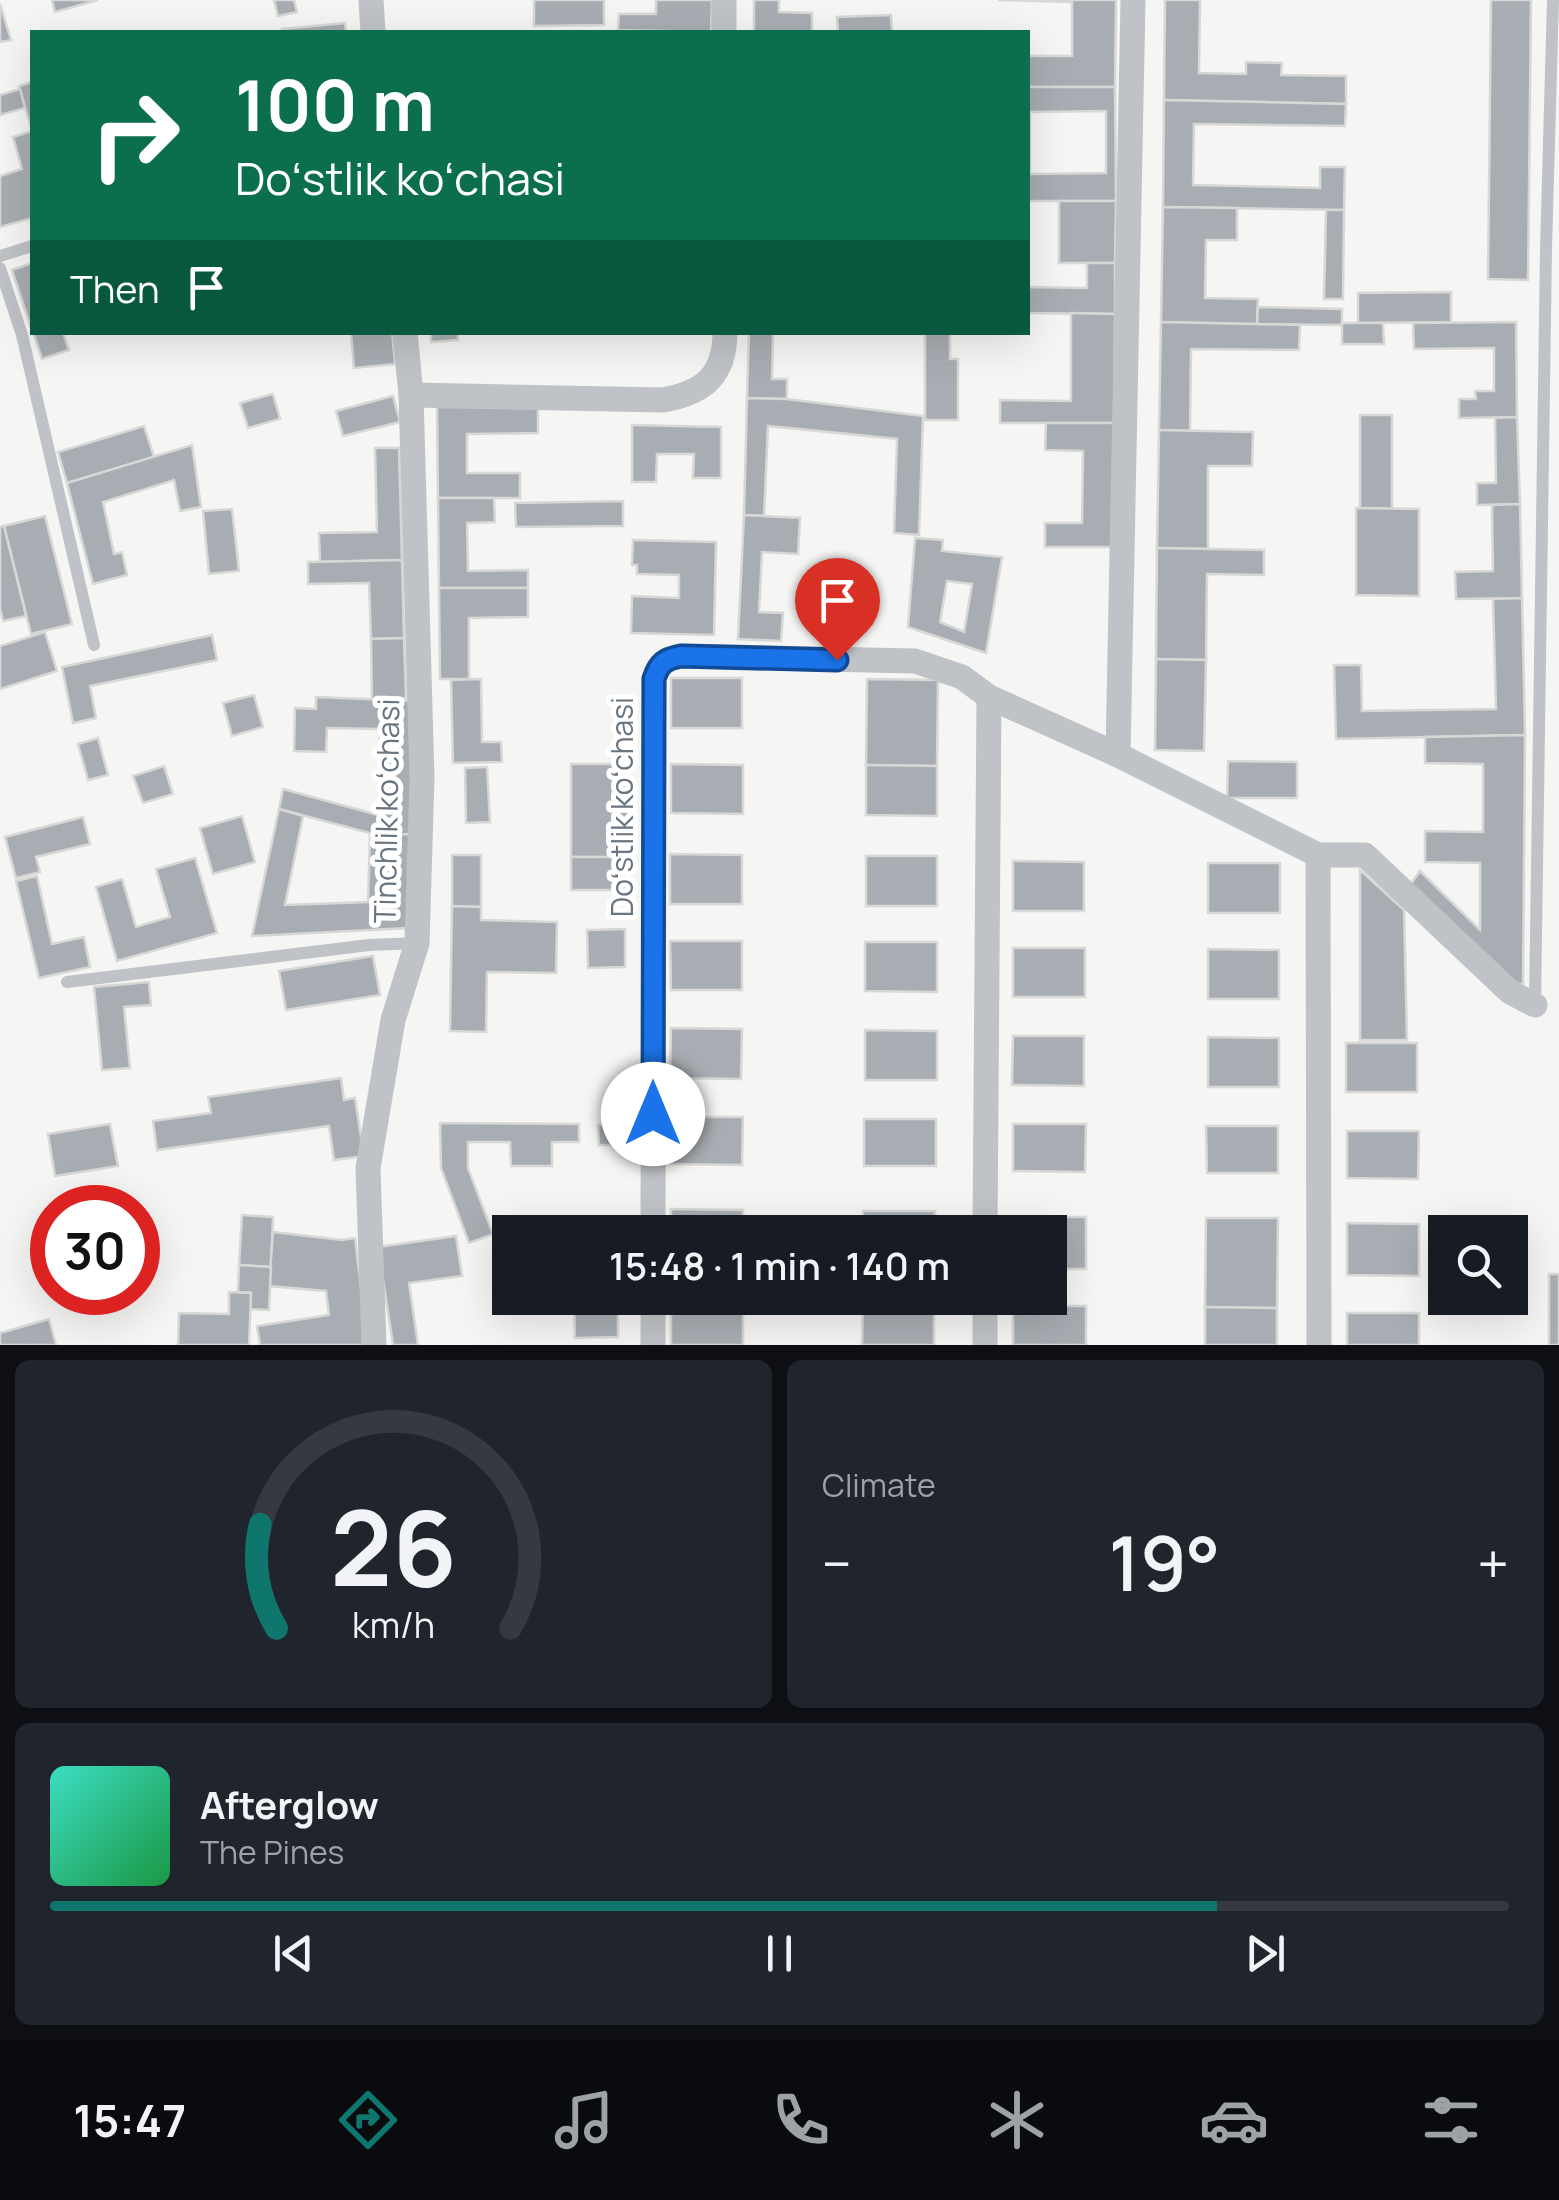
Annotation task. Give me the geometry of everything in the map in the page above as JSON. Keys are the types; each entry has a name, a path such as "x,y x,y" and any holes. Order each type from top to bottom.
{"street":[{"path":"371,0 373,30"},
{"path":"724,0 724,30"},
{"path":"1118,755 1133,0"},
{"name":"Tinchlik koʻchasi","path":"374,1345 368,1168 393,1020 417,943 422,778 411,395 405,335"},
{"path":"411,395 663,400 690,395 708,384 725,351 725,335"},
{"name":"Doʻstlik koʻchasi","path":"653,1215 654,679 666,658 915,661 962,678 989,698 1118,755 1318,855"},
{"path":"986,1215 989,698"},
{"path":"1318,1345 1318,855 1365,855 1510,992 1535,1005"},
{"path":"653,1315 653,1345"},
{"path":"985,1315 985,1345"}],"lane":[{"path":"1535,1005 1553,0"},
{"path":"0,256 30,247"},
{"path":"0,268 22,336 94,645"},
{"path":"66,982 417,943"}],"building":[{"path":"52,0 98,0 55,12"},
{"path":"274,0 294,0 297,12 278,16"},
{"path":"534,0 604,0 604,25 534,26"},
{"path":"656,0 712,0 711,30 618,30 619,14 656,14"},
{"path":"754,0 779,0 779,12 812,13 812,30 754,30"},
{"path":"998,0 1116,0 1115,87 1030,87 1030,56 1072,56 1072,2"},
{"path":"1165,0 1200,0 1199,73 1246,74 1246,62 1282,63 1281,75 1346,76 1346,104 1164,100"},
{"path":"1491,0 1531,0 1528,280 1488,279"},
{"path":"0,4 11,40 0,42"},
{"path":"891,15 892,30 838,30 837,17"},
{"path":"345,23 346,30 282,30"},
{"path":"30,83 30,124 19,86"},
{"path":"1030,87 1115,87 1116,201 1030,201 1030,174 1106,173 1106,111 1030,112"},
{"path":"20,89 25,108 0,115 0,95"},
{"path":"1164,100 1346,104 1345,126 1194,124 1193,185 1320,188 1320,167 1345,167 1344,210 1163,207"},
{"path":"30,132 30,219 0,227 0,176 22,169 13,137"},
{"path":"1059,201 1116,201 1115,263 1059,263"},
{"path":"1163,207 1237,208 1237,240 1206,240 1205,298 1258,299 1257,324 1161,322"},
{"path":"1326,210 1344,210 1343,299 1324,299"},
{"path":"1087,263 1115,263 1115,314 1030,313 1030,287 1087,288"},
{"path":"30,264 30,325 12,270"},
{"path":"1451,292 1451,322 1358,323 1358,293"},
{"path":"1258,307 1342,309 1342,325 1257,324"},
{"path":"1071,313 1115,314 1114,423 1000,423 1000,400 1071,401"},
{"path":"1161,322 1300,325 1299,350 1191,349 1190,431 1159,430"},
{"path":"1516,322 1517,417 1459,418 1459,399 1476,399 1475,391 1494,391 1494,348 1414,349 1413,323"},
{"path":"1342,323 1383,323 1384,344 1342,344"},
{"path":"34,335 64,335 69,350 42,359"},
{"path":"351,335 392,335 395,364 354,368"},
{"path":"431,335 458,335 458,340 431,342"},
{"path":"749,335 773,335 772,379 787,379 787,399 747,398"},
{"path":"925,335 950,335 950,359 958,359 958,420 925,420"},
{"path":"273,394 280,419 248,428 240,403"},
{"path":"393,396 400,422 343,436 336,411"},
{"path":"747,398 787,399 923,416 919,535 894,533 897,439 768,426 764,516 744,515"},
{"path":"437,407 538,407 538,433 467,434 467,473 520,473 520,498 438,498"},
{"path":"1360,415 1392,415 1392,509 1360,508"},
{"path":"1517,417 1520,504 1477,505 1477,483 1496,483 1495,418"},
{"path":"1046,423 1114,423 1114,547 1045,547 1045,523 1082,523 1083,451 1045,450"},
{"path":"632,425 721,427 721,478 693,478 694,454 657,454 656,482 632,482"},
{"path":"144,426 154,457 67,483 58,452"},
{"path":"1159,430 1253,432 1252,466 1208,466 1208,549 1157,548"},
{"path":"192,445 201,507 180,511 174,480 103,502 114,554 122,552 127,575 93,584 67,483"},
{"path":"375,448 399,448 402,560 320,562 319,533 377,532"},
{"path":"438,498 494,498 495,522 467,523 468,571 528,570 528,588 439,588"},
{"path":"623,501 623,526 516,527 515,503"},
{"path":"1520,504 1522,598 1456,599 1455,572 1493,571 1492,505"},
{"path":"1356,508 1419,509 1419,596 1356,595"},
{"path":"232,509 239,571 209,574 203,511"},
{"path":"744,515 800,518 798,554 762,552 759,612 783,613 781,641 738,639"},
{"path":"45,516 72,624 31,634 4,526"},
{"path":"4,526 26,616 3,621 0,527"},
{"path":"915,538 943,540 942,551 1002,557 986,653 908,627","holes":["947,581 972,584 964,632 940,622"]},
{"path":"633,540 716,542 714,635 631,633 632,596 679,598 679,575 637,574 637,565 632,565"},
{"path":"1157,548 1264,550 1264,575 1207,574 1206,660 1156,659"},
{"path":"402,560 404,638 371,639 369,583 308,584 308,562"},
{"path":"439,588 528,588 528,617 469,618 469,679 440,679"},
{"path":"1522,598 1525,735 1336,739 1334,665 1361,665 1362,711 1496,709 1493,599"},
{"path":"45,632 57,671 0,689 0,646"},
{"path":"212,635 217,660 90,686 96,718 73,723 62,667"},
{"path":"404,638 406,698 372,699 371,639"},
{"path":"1156,659 1206,660 1204,751 1155,750"},
{"path":"671,678 742,678 742,728 671,728"},
{"path":"481,679 482,742 501,742 502,762 453,763 451,680"},
{"path":"867,679 938,680 937,766 866,765"},
{"path":"254,695 263,727 232,736 223,703"},
{"path":"316,697 414,701 410,834 377,835 380,729 327,728 326,752 294,751 295,708 316,709"},
{"path":"1525,735 1523,984 1508,983 1410,885 1420,871 1480,930 1480,863 1425,862 1425,831 1483,832 1483,764 1425,763 1425,737"},
{"path":"98,738 108,775 88,780 78,744"},
{"path":"1228,761 1297,762 1297,798 1227,798"},
{"path":"571,764 628,764 628,857 571,857"},
{"path":"671,764 743,765 743,814 671,813"},
{"path":"866,765 937,766 937,816 866,815"},
{"path":"164,766 173,794 143,803 133,776"},
{"path":"487,767 490,822 466,823 465,768"},
{"path":"283,789 378,815 377,835 279,809"},
{"path":"279,809 303,816 285,905 368,902 370,835 410,834 408,928 252,936"},
{"path":"242,816 255,862 213,874 200,828"},
{"path":"83,817 90,844 36,857 40,872 16,878 5,837"},
{"path":"670,854 742,855 742,904 670,904"},
{"path":"452,855 481,855 481,907 452,906"},
{"path":"866,856 937,856 937,906 866,906"},
{"path":"571,857 628,857 628,890 571,890"},
{"path":"195,858 217,933 117,961 96,887 122,879 136,927 170,917 156,869"},
{"path":"1013,861 1084,862 1084,911 1013,911"},
{"path":"1208,863 1280,863 1280,913 1208,913"},
{"path":"1360,870 1404,910 1407,1040 1360,1040"},
{"path":"37,876 52,944 84,937 90,967 39,978 16,881"},
{"path":"452,906 481,907 481,920 557,922 556,973 487,972 486,1032 450,1031"},
{"path":"625,929 625,967 588,968 587,930"},
{"path":"670,941 742,941 742,990 671,990"},
{"path":"865,942 937,942 937,992 865,991"},
{"path":"1013,948 1085,948 1085,997 1013,997"},
{"path":"1208,949 1279,950 1279,999 1208,999"},
{"path":"373,956 380,995 286,1010 279,971"},
{"path":"149,982 151,1005 124,1007 130,1068 102,1070 94,987"},
{"path":"671,1028 742,1029 741,1079 670,1078"},
{"path":"865,1030 937,1031 937,1080 865,1080"},
{"path":"1013,1036 1084,1036 1084,1086 1012,1085"},
{"path":"1208,1037 1279,1038 1279,1087 1208,1087"},
{"path":"1346,1043 1417,1043 1417,1092 1346,1092"},
{"path":"341,1078 344,1100 355,1098 364,1156 334,1160 329,1126 157,1150 153,1121 211,1113 208,1097"},
{"path":"670,1117 743,1117 742,1165 671,1164"},
{"path":"864,1119 936,1119 936,1166 864,1166"},
{"path":"440,1123 579,1124 579,1142 552,1142 552,1166 511,1166 510,1142 468,1142 468,1168 492,1231 469,1243 441,1168"},
{"path":"110,1124 118,1166 55,1176 48,1134"},
{"path":"1013,1124 1086,1124 1085,1172 1013,1171"},
{"path":"598,1125 625,1125 626,1145 599,1145"},
{"path":"1206,1126 1278,1126 1278,1173 1207,1173"},
{"path":"1347,1131 1419,1131 1418,1179 1347,1178"},
{"path":"671,1209 743,1210 743,1215 671,1215"},
{"path":"863,1211 935,1211 935,1215 863,1215"},
{"path":"242,1215 273,1217 271,1267 239,1265"},
{"path":"1067,1217 1086,1217 1086,1269 1067,1269"},
{"path":"1206,1218 1278,1218 1277,1308 1205,1307"},
{"path":"1347,1223 1419,1224 1419,1276 1347,1275"},
{"path":"273,1232 355,1238 368,1345 260,1345 257,1326 329,1315 326,1291 269,1286"},
{"path":"456,1236 462,1276 409,1283 418,1345 393,1345 378,1247"},
{"path":"239,1265 271,1267 269,1310 250,1309 251,1293 238,1292"},
{"path":"1549,1274 1559,1274 1559,1345 1549,1345"},
{"path":"229,1292 251,1293 249,1345 178,1345 179,1313 229,1314"},
{"path":"1067,1306 1086,1306 1086,1345 1013,1345 1013,1315 1067,1315"},
{"path":"1205,1307 1277,1308 1277,1345 1205,1345"},
{"path":"1347,1313 1419,1313 1419,1345 1347,1345"},
{"path":"574,1315 618,1315 618,1337 575,1338"},
{"path":"671,1315 743,1315 743,1345 671,1345"},
{"path":"863,1315 934,1315 934,1345 862,1345"},
{"path":"49,1319 56,1345 0,1345 0,1333"}],"route":[{"path":"653,1114 654,679 658,666 666,658 681,656 837,660"}]}
